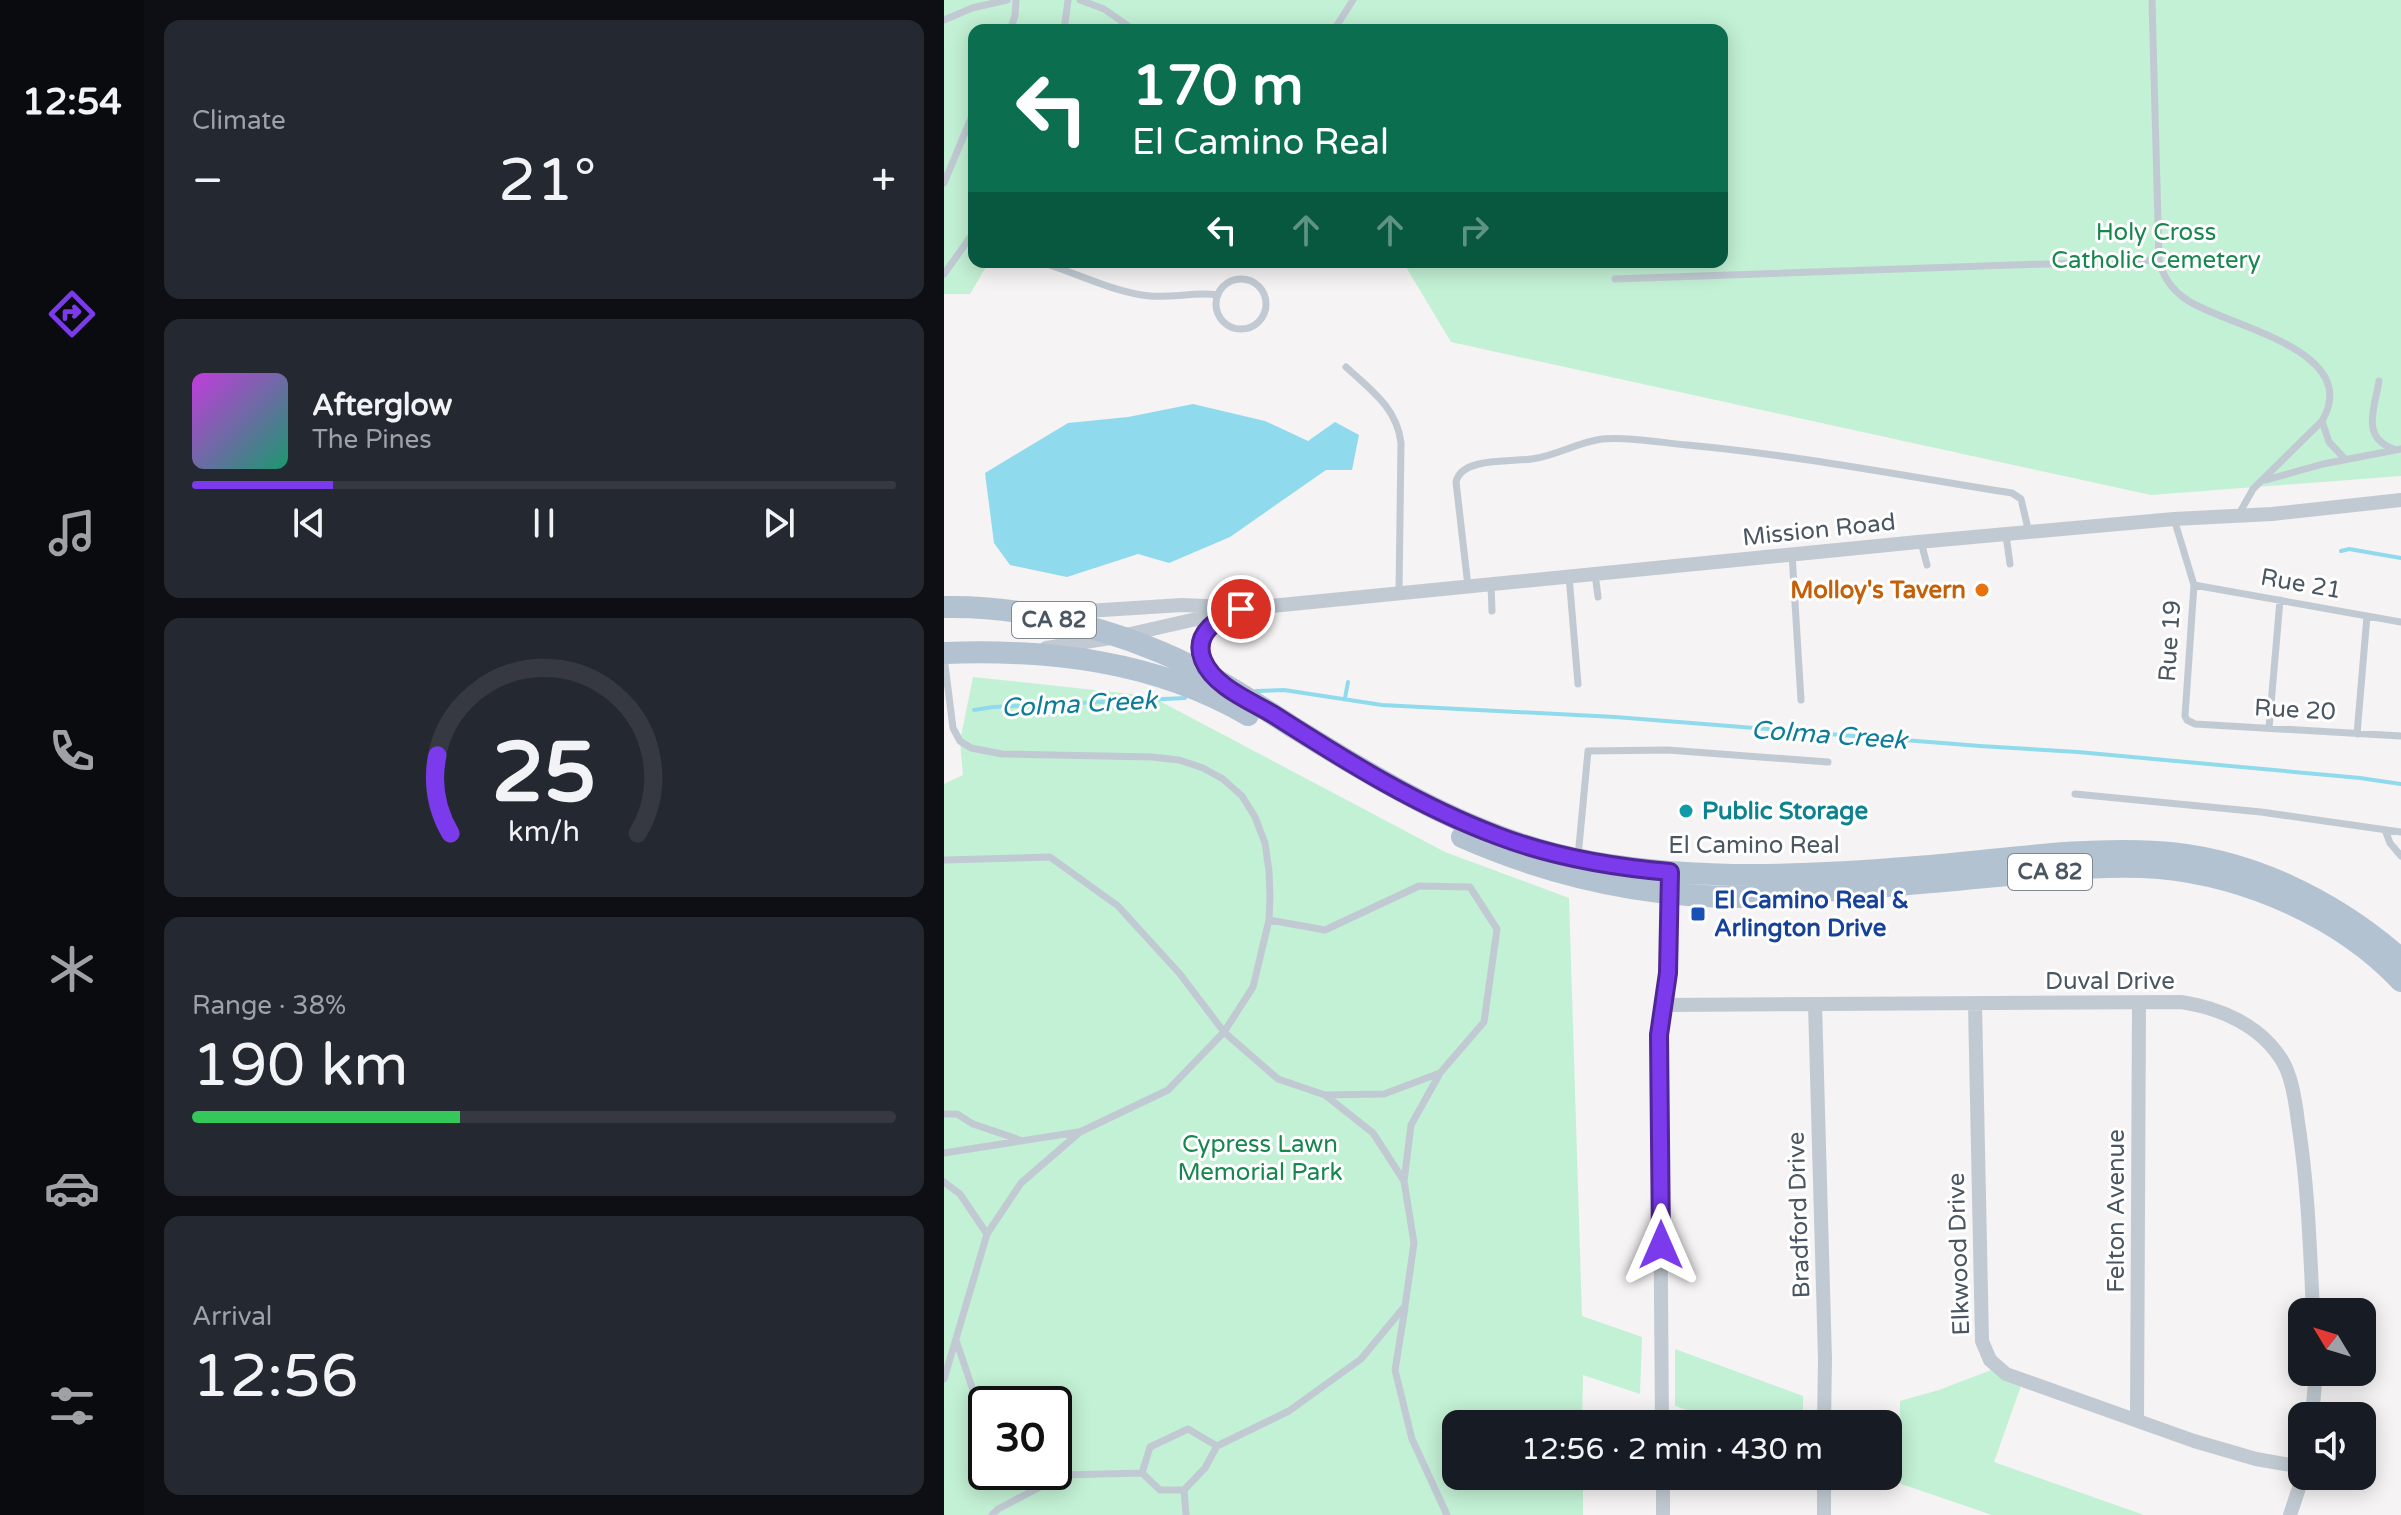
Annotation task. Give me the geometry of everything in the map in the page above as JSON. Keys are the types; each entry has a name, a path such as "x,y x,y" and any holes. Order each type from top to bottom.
{"main road":[{"name":"El Camino Real","path":"944,607 990,608 1060,621 1117,637 1178,660 1427,806 1538,849 1670,883 1707,897 1748,897 2088,868 2158,868 2229,882 2272,897 2354,940 2401,981"},
{"name":"El Camino Real","path":"944,655 1058,655 1103,661 1180,684 1242,712 1383,798 1454,834 1547,869 1598,882 1670,883 1709,875 1913,868 2090,852 2161,852 2220,862 2288,886 2361,926 2401,959"}],"street":[{"name":"Mission Road","path":"1010,653 1117,637 1241,609 1792,554 2401,500"},
{"name":"Mission Road","path":"990,608 1040,607 1087,611 1204,605 1241,609"},
{"name":"Mission Road","path":"1218,681 1203,660 1200,649 1202,638 1217,621 1241,609"},
{"path":"1662,1410 1659,1035 1668,973 1670,883"},
{"name":"Duval Drive","path":"1664,1005 2181,1002 2227,1013 2257,1032 2284,1063 2295,1103 2306,1173 2312,1298"},
{"name":"Felton Avenue","path":"2137,1419 2139,1003"},
{"name":"Bradford Drive","path":"1815,1004 1824,1410"},
{"name":"Elkwood Drive","path":"1975,1005 1982,1341 1990,1360 2006,1374 2194,1441 2288,1465"},
{"path":"1663,1490 1663,1515"},
{"path":"1824,1490 1824,1515"},
{"path":"2290,1515 2298,1490"}],"lane":[{"path":"944,20 972,8 1007,0"},
{"path":"1012,24 1016,0"},
{"path":"1065,24 1068,0"},
{"path":"1080,0 1104,9 1125,24"},
{"path":"1338,24 1353,0"},
{"path":"2152,0 2159,260 2166,279 2188,301 2288,345 2315,363 2328,382 2330,394 2322,421 2249,494 2238,516"},
{"path":"944,183 968,125"},
{"path":"944,274 968,241"},
{"path":"961,251 968,252"},
{"path":"1615,279 2159,260"},
{"path":"1057,268 1115,289 1142,295 1218,295"},
{"path":"1239,279 1246,280 1262,290 1265,312 1251,327 1236,329 1219,316 1218,295 1227,284 1239,279"},
{"path":"1346,367 1388,407 1400,430 1399,593"},
{"path":"2379,381 2373,431 2384,446 2399,449"},
{"path":"2322,421 2329,442 2345,459"},
{"path":"1468,586 1457,474 1465,468 1487,463 1548,456 1604,438 1726,449 2012,493 2021,499 2029,533"},
{"path":"2263,480 2399,449"},
{"name":"Rue 19","path":"2174,519 2194,585 2187,720"},
{"path":"2006,535 2010,564"},
{"path":"1921,542 1927,565"},
{"path":"1792,554 1801,700"},
{"path":"1595,573 1598,597"},
{"path":"1569,576 1578,684"},
{"path":"1491,584 1492,611"},
{"name":"Rue 21","path":"2194,585 2401,622"},
{"path":"2269,728 2280,600"},
{"path":"2357,734 2367,616"},
{"path":"944,655 947,709 960,741 971,748 1002,754 1152,757 1179,760 1203,768 1223,779 1242,796 1255,817 1265,843 1269,871 1269,920 1253,987 1224,1032 1168,1090 1080,1132 1021,1183 987,1234 944,1379"},
{"name":"Rue 20","path":"2187,720 2195,724 2401,736"},
{"path":"1577,859 1588,751 1668,750 1828,762"},
{"path":"2075,794 2261,812 2401,832"},
{"path":"2385,830 2390,843 2401,856"},
{"path":"944,860 1050,857 1118,906 1180,974 1224,1032 1278,1079 1325,1095 1373,1133 1404,1181"},
{"path":"1269,920 1325,930 1419,886 1470,887 1497,929 1484,1022 1440,1073 1411,1125 1404,1181 1414,1243 1395,1370 1412,1439 1447,1515"},
{"path":"1325,1095 1384,1094 1440,1073"},
{"path":"944,1114 957,1114 973,1124 1022,1141"},
{"path":"944,1153 1080,1132"},
{"path":"944,1182 960,1194 987,1234"},
{"path":"1072,1475 1142,1473 1160,1490 1184,1490 1205,1468 1217,1446 1289,1411 1361,1359 1405,1306"},
{"path":"955,1337 972,1386"},
{"path":"1142,1473 1150,1447 1188,1429 1217,1446"},
{"path":"992,1515 1034,1490"},
{"path":"1184,1490 1186,1515"}],"green space":[{"name":"Holy Cross Catholic Cemetery","path":"944,0 2401,0 2401,476 2151,495 1451,342 1407,268 1728,268 1728,24 968,24 968,268 985,268 970,294 944,294"},
{"name":"Cypress Lawn Memorial Park","path":"973,677 1150,696 1445,852 1569,898 1582,1316 1642,1337 1640,1394 1583,1375 1582,1410 1442,1410 1442,1490 1583,1490 1583,1515 944,1515 944,784 963,775 960,741"},
{"path":"1675,1349 1803,1396 1803,1410 1687,1410 1675,1406"},
{"path":"1999,1367 2023,1380 1994,1462 2144,1515 1992,1515 1902,1484 1900,1401"}],"water":[{"path":"1193,404 1265,421 1308,441 1335,422 1359,435 1352,470 1326,470 1230,537 1169,563 1138,554 1067,577 1010,565 994,543 985,473 1068,423 1128,417"}],"waterway":[{"path":"2341,551 2349,549 2401,558"},
{"path":"1345,698 1348,682"},
{"name":"Colma Creek","path":"1256,691 1284,690 1382,705 1615,717 2078,752 2401,784"},
{"name":"Colma Creek","path":"974,710 1185,698"}],"place":[{"name":"Molloy's Tavern","path":"1982,590"},
{"name":"Public Storage","path":"1686,811"},
{"name":"El Camino Real & Arlington Drive","path":"1698,914"}],"route":[{"path":"1241,609 1217,621 1202,638 1200,649 1210,672 1218,681 1386,784 1460,821 1538,849 1589,862 1670,872 1668,973 1659,1035 1661,1245"}]}
